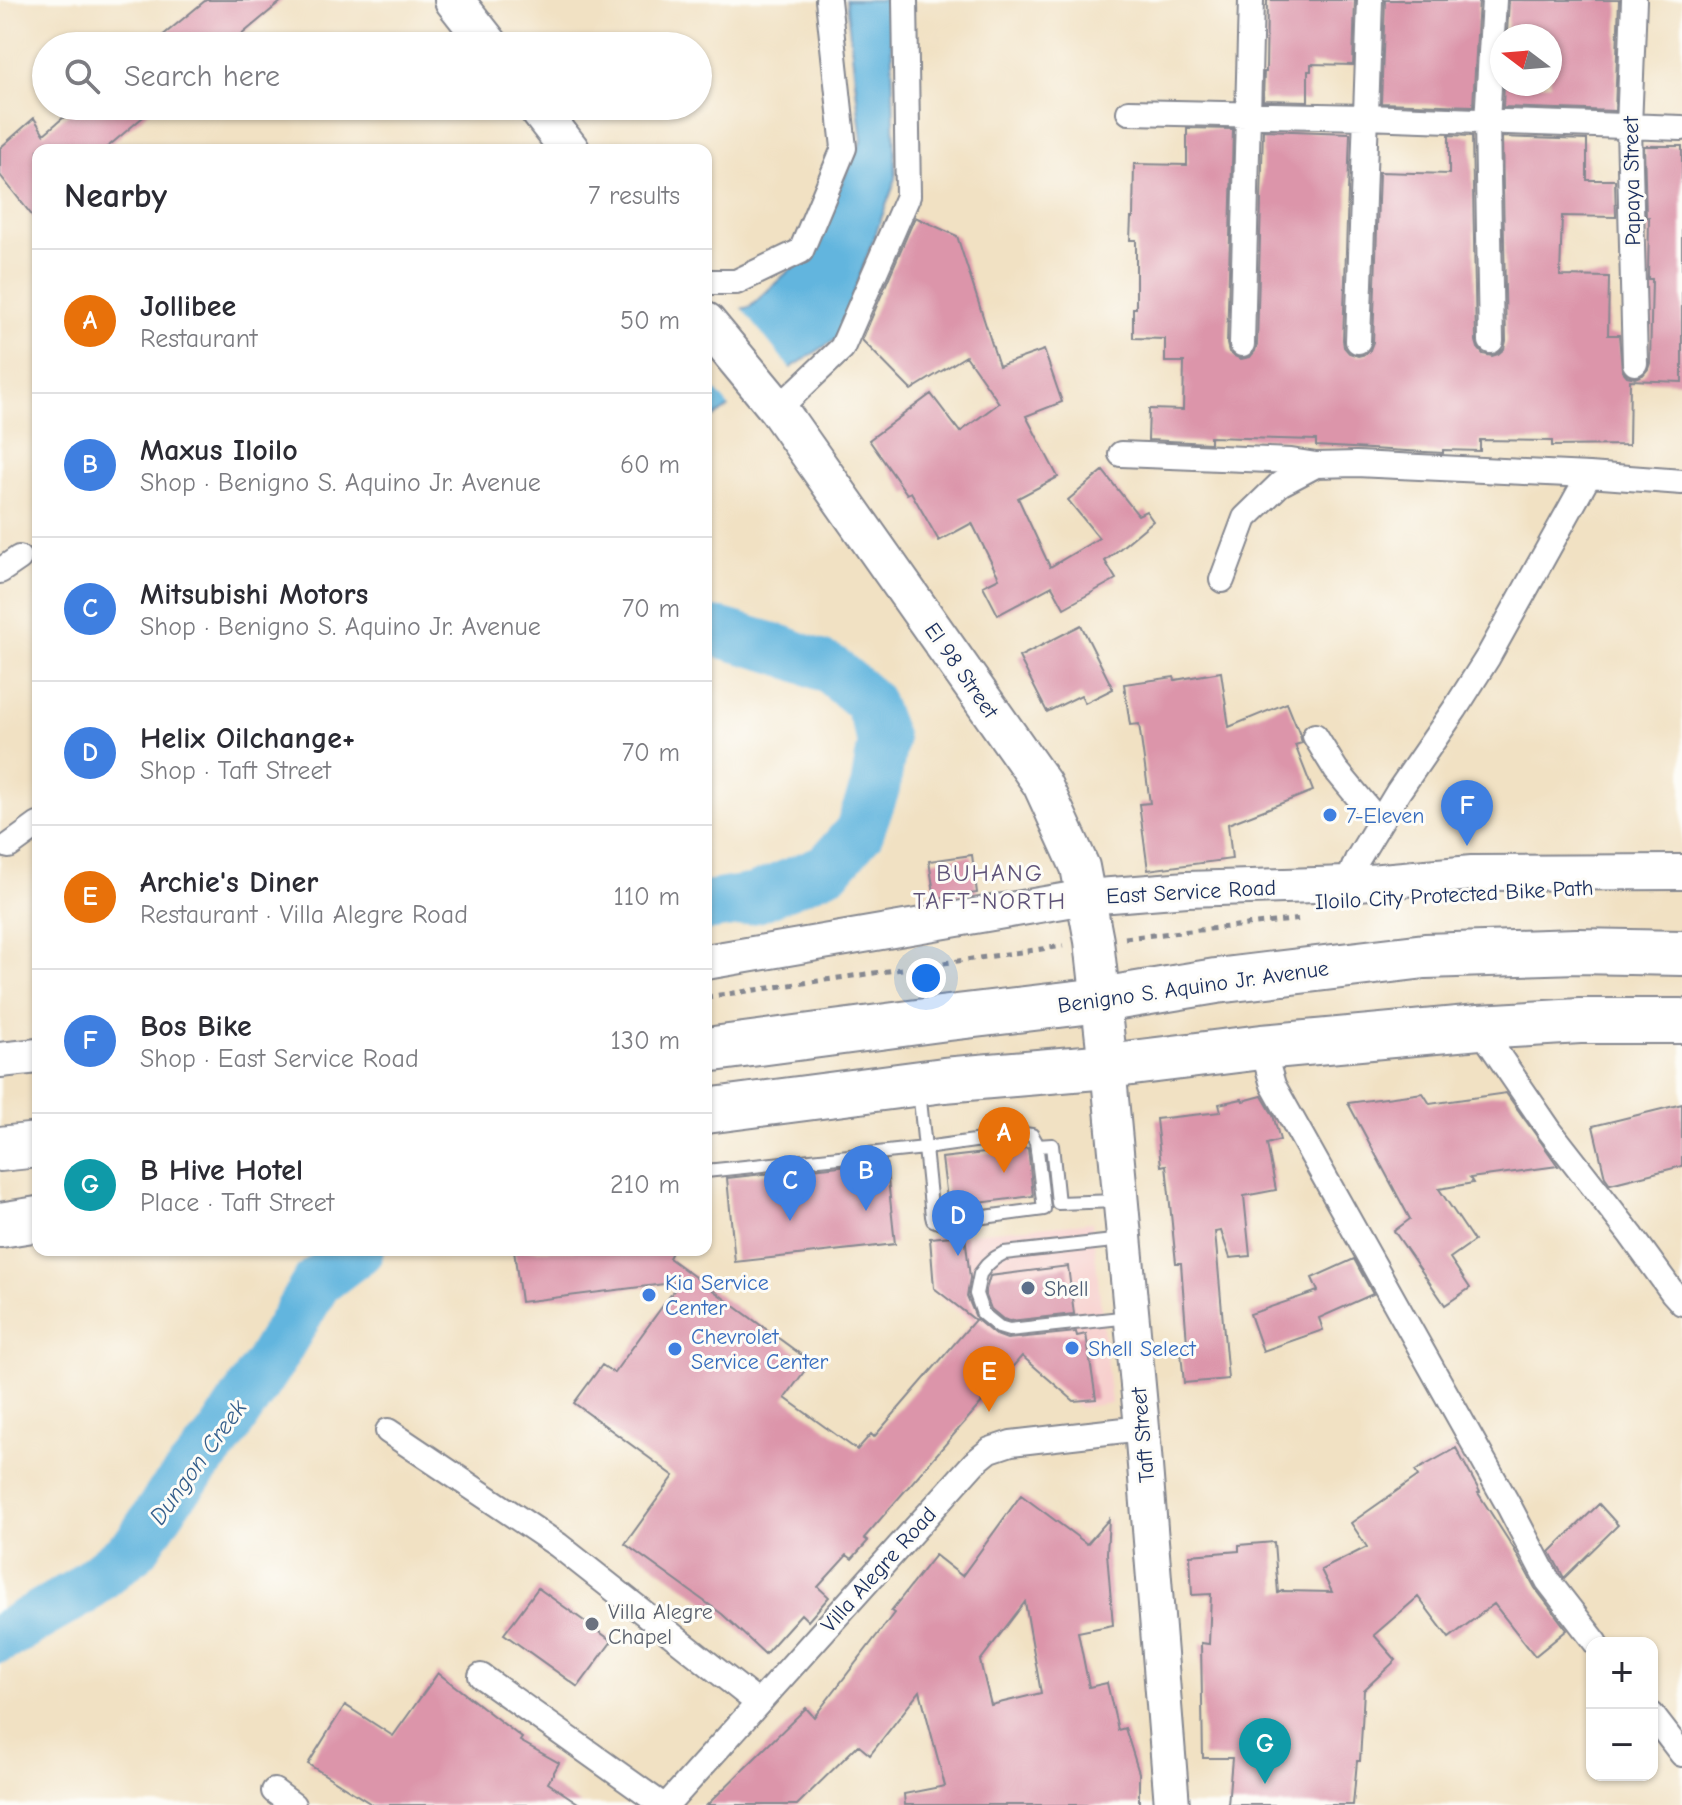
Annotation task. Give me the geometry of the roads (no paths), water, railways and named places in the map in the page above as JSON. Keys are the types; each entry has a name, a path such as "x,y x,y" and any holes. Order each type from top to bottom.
{"highway":[{"name":"Benigno S. Aquino Jr. Avenue","path":"712,1049 1425,956 1577,951 1682,953"},
{"path":"712,1110 919,1083 1479,1027 1580,1021 1682,1021"},
{"path":"0,1149 32,1146"},
{"path":"0,1225 32,1220"}],"main road":[{"path":"454,0 479,32"},
{"path":"547,120 565,144"},
{"name":"El 98 Street","path":"712,329 778,409 1042,784 1080,867 1094,941 1108,1066"}],"street":[{"path":"712,282 736,282 801,251 844,148 828,0"},
{"path":"778,409 842,348 908,196 905,0"},
{"path":"1242,344 1251,0"},
{"path":"1358,341 1370,0"},
{"path":"1491,341 1487,122 1494,0"},
{"name":"Papaya Street","path":"1634,0 1629,127 1635,363"},
{"path":"1129,112 1682,128"},
{"path":"1121,454 1682,482"},
{"path":"1222,580 1245,518 1280,484 1316,465"},
{"path":"1347,884 1379,822 1488,657 1589,475"},
{"path":"1315,736 1336,770 1379,822"},
{"path":"9,846 32,829"},
{"name":"East Service Road","path":"712,961 1086,897 1187,889 1347,884 1472,873 1682,872"},
{"path":"1479,1027 1550,1131 1682,1303"},
{"path":"1262,1047 1273,1085 1548,1581 1591,1637"},
{"path":"0,1060 32,1057"},
{"name":"Taft Street","path":"1108,1066 1142,1428 1172,1805"},
{"name":"Villa Alegre Road","path":"664,1805 974,1463 990,1450 1011,1443 1142,1428"},
{"path":"388,1431 558,1545 758,1703"},
{"path":"481,1676 664,1805"},
{"path":"1658,1723 1682,1754"}],"lane":[{"path":"712,1170 925,1148 1024,1134 1032,1135 1037,1146 1044,1209 935,1222 932,1216 925,1148 919,1083"},
{"path":"1037,1146 1052,1145 1058,1203 1122,1200"},
{"path":"1125,1240 1004,1253 980,1274 976,1294 983,1314 999,1327 1009,1330 1132,1317"}],"water":[{"path":"846,0 890,0 896,179 836,339 712,418 712,315 750,307 807,254 862,141"}],"waterway":[{"name":"Dungon Creek","path":"712,632 781,650 830,669 868,701 883,740 875,788 859,832 829,867 756,898 712,905"},
{"name":"Dungon Creek","path":"0,1638 80,1592 136,1547 170,1496 220,1437 317,1282 351,1256"}],"place":[{"name":"7-Eleven","path":"1330,815"},
{"name":"Bos Bike","path":"1467,846"},
{"name":"Jollibee","path":"1004,1173"},
{"name":"Maxus Iloilo","path":"866,1211"},
{"name":"Mitsubishi Motors","path":"790,1221"},
{"name":"Helix Oilchange+","path":"958,1256"},
{"name":"Shell","path":"1028,1288"},
{"name":"Kia Service Center","path":"649,1295"},
{"name":"Shell Select","path":"1072,1348"},
{"name":"Chevrolet Service Center","path":"675,1349"},
{"name":"Archie's Diner","path":"989,1412"},
{"name":"Villa Alegre Chapel","path":"592,1624"},
{"name":"B Hive Hotel","path":"1265,1784"}],"district":[{"name":"BUHANG TAFT-NORTH","path":"990,887"}]}
